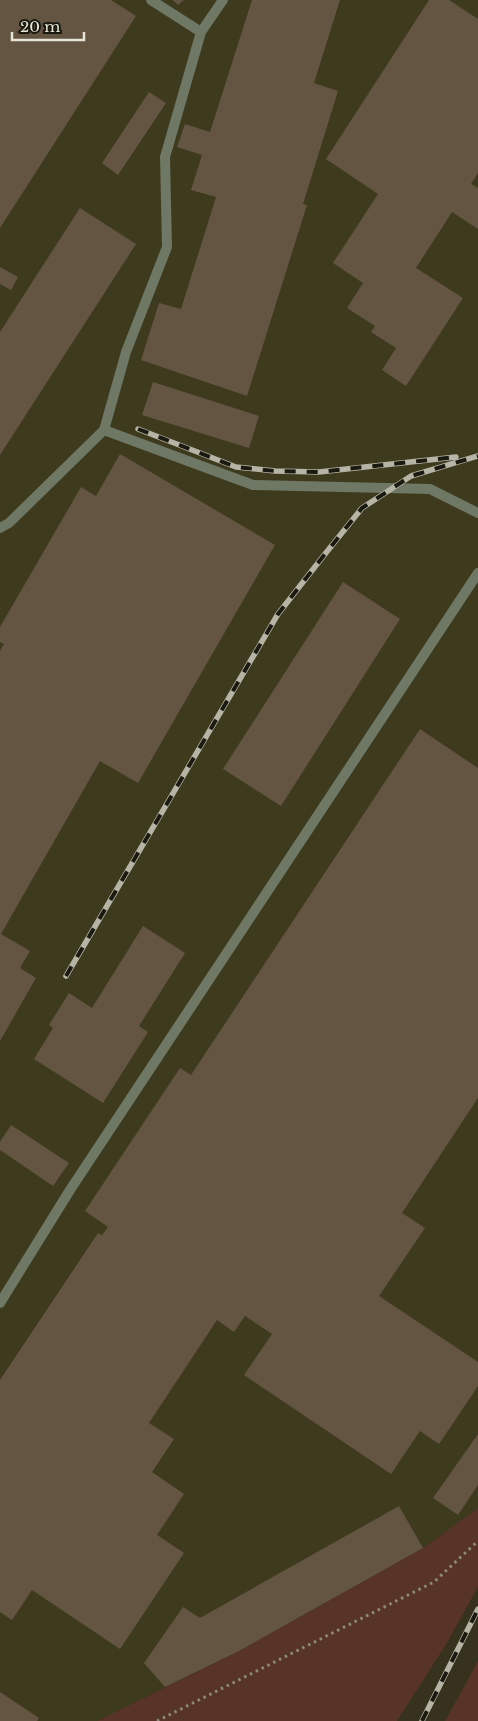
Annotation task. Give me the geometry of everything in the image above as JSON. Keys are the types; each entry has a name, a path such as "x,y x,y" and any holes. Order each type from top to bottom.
{"lane":[{"path":"152,0 201,32"},
{"path":"0,528 9,523 104,430 126,352 167,247 165,157 201,32 224,0"},
{"path":"104,430 253,485 430,490 478,513"},
{"path":"0,1303 70,1190 478,573"}],"path":[{"path":"157,1721 434,1582 478,1541"}],"shaded area":[{"path":"0,0 478,0 478,1508 423,1548 237,1652 97,1721 0,1721"},
{"path":"478,1508 478,1587 445,1646 397,1721 97,1721 237,1652 423,1548"},
{"path":"478,1661 478,1721 445,1721"}],"building":[{"path":"0,0 111,0 136,16 0,228"},
{"path":"173,0 184,0 178,5"},
{"path":"252,0 340,0 314,83 338,91 303,204 307,205 247,396 141,360 159,303 181,309 216,197 191,190 202,155 177,147 185,124 210,132"},
{"path":"429,0 449,0 478,19 478,173 471,184 478,188 478,229 452,212 416,268 463,298 406,386 382,370 396,348 371,332 375,326 347,308 363,283 333,263 378,194 326,159"},
{"path":"149,92 166,103 118,175 102,163"},
{"path":"80,208 136,244 0,455 0,332"},
{"path":"0,267 18,277 11,290 0,284"},
{"path":"153,382 259,416 249,448 142,415"},
{"path":"120,454 275,545 138,783 100,761 1,934 30,951 20,968 36,978 0,1041 0,651 4,644 0,642 0,627 81,487 96,496"},
{"path":"343,582 400,619 281,806 223,769"},
{"path":"420,729 478,768 478,1098 402,1213 425,1228 379,1296 478,1362 478,1386 439,1444 420,1431 391,1474 244,1375 272,1334 245,1316 234,1332 217,1320 149,1423 174,1439 152,1472 184,1494 157,1535 184,1553 120,1649 32,1590 12,1620 0,1612 0,1380 98,1233 102,1235 108,1227 85,1211 180,1068 191,1075"},
{"path":"143,926 185,953 139,1026 148,1032 103,1103 34,1059 53,1028 49,1025 69,993 92,1008"},
{"path":"11,1125 69,1163 53,1186 0,1150 0,1142"},
{"path":"478,1434 478,1485 458,1515 433,1498"},
{"path":"399,1506 423,1548 237,1652 165,1687 144,1663 183,1607 200,1618"},
{"path":"0,1692 39,1718 37,1721 0,1721"}],"railway":[{"path":"138,429 236,467 275,471 319,472 456,457"},
{"path":"66,976 278,614 325,554 362,508 411,476 478,456"},
{"path":"422,1721 478,1609"}]}
